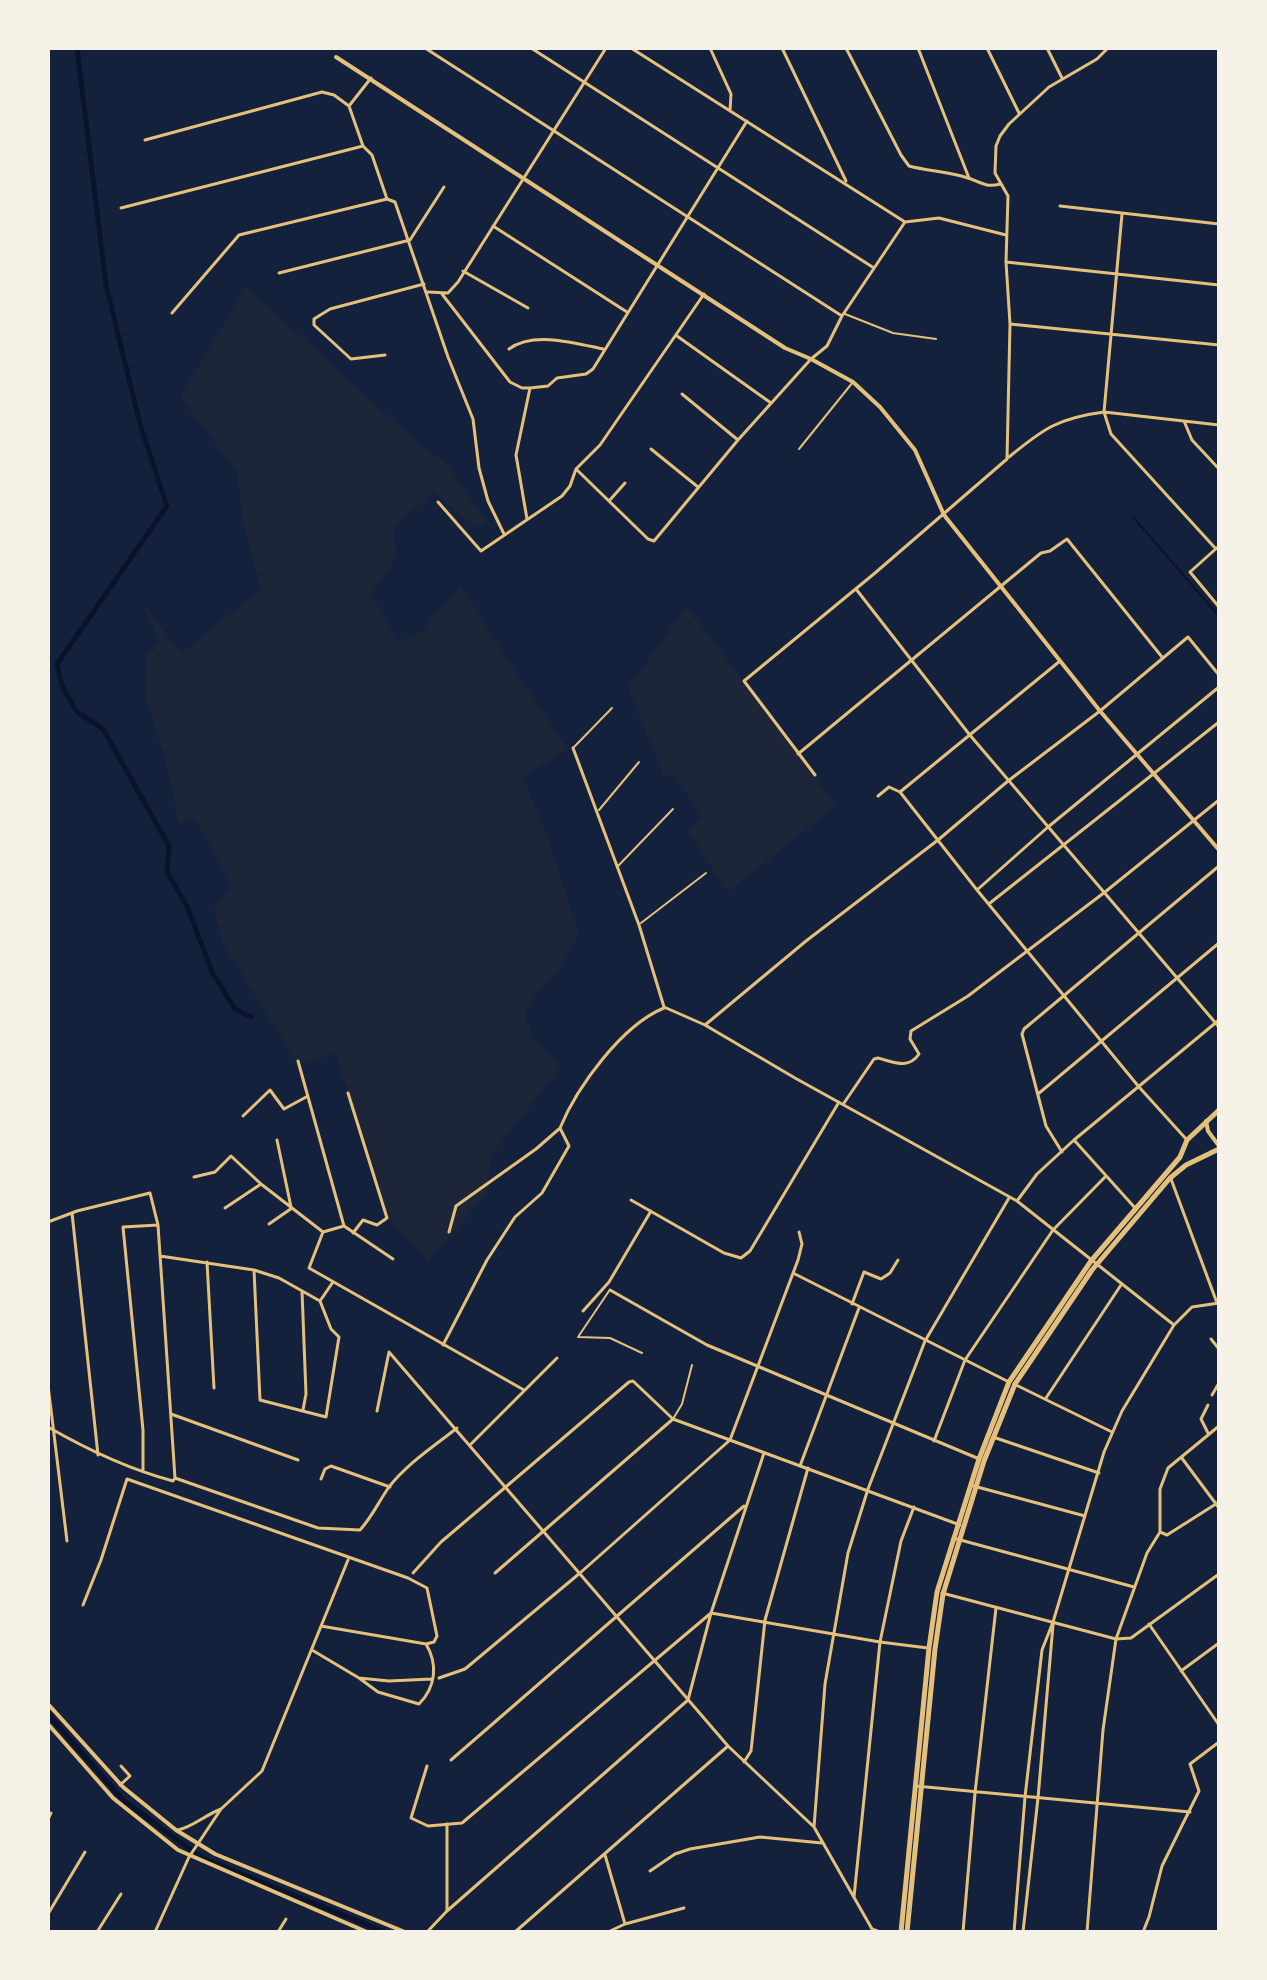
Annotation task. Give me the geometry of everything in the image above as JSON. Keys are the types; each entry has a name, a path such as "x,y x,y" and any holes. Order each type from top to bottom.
{"main road":[{"path":"1138,1212 1180,1157 1187,1140 1219,1110"},
{"path":"904,1932 940,1593 973,1486 1012,1383 1093,1263 1170,1178 1186,1165 1219,1148"}],"street":[{"path":"425,48 844,314"},
{"path":"531,48 874,268"},
{"path":"427,292 442,294 452,289 606,48"},
{"path":"631,48 905,222 939,218 1006,235"},
{"path":"710,48 731,94 730,111"},
{"path":"782,48 848,185"},
{"path":"846,48 909,166 969,178 978,184 992,186 1001,183"},
{"path":"918,48 969,178"},
{"path":"987,48 1020,114"},
{"path":"1047,48 1062,78"},
{"path":"1007,459 1010,324 1006,262 1008,196 995,173 996,146 1000,136 1020,114 1062,78 1097,59 1108,48"},
{"path":"336,57 785,348 853,382 880,407 915,450 944,515 1000,588 1219,850"},
{"path":"349,106 371,78"},
{"path":"145,140 322,92 334,95 349,106 363,146 372,155 387,199"},
{"path":"442,294 510,382 530,388 548,386 557,378 586,374 593,369 747,121"},
{"path":"121,208 363,146"},
{"path":"279,273 410,240 444,187"},
{"path":"172,313 239,235 387,199 395,202 448,357 473,419 479,468 488,501 504,534"},
{"path":"1060,206 1219,224"},
{"path":"1122,214 1104,412 1111,434 1217,548 1191,569 1190,576 1219,607"},
{"path":"576,469 648,539 654,541 738,440 811,359 827,346 844,314 905,222"},
{"path":"493,226 627,312"},
{"path":"1006,262 1219,285"},
{"path":"463,271 528,308"},
{"path":"385,355 351,359 314,325 314,319 330,309 424,284"},
{"path":"438,502 481,551 562,496 570,486 576,469 600,445 704,294"},
{"path":"1010,324 1219,345"},
{"path":"677,336 771,403"},
{"path":"509,349 525,340 541,340 603,349"},
{"path":"527,519 516,455 530,388"},
{"path":"682,394 738,440"},
{"path":"815,775 744,681 1043,429 1085,414 1104,412 1219,425"},
{"path":"1184,420 1192,440 1219,469"},
{"path":"651,449 700,488"},
{"path":"609,501 625,483"},
{"path":"798,754 1041,553 1069,540 1162,657"},
{"path":"856,589 969,734 1062,846 1105,892 1176,979 1218,1023 1074,1140 1037,1174 1017,1201"},
{"path":"705,1025 806,941 1100,711 1188,637 1219,675"},
{"path":"900,792 1060,661"},
{"path":"977,890 1048,827 1219,687"},
{"path":"988,904 1219,722"},
{"path":"573,748 639,925 664,1007"},
{"path":"878,796 889,787 900,792 1063,996 1187,1140"},
{"path":"631,1200 736,1258 746,1256 841,1103 874,1059 908,1065 913,1063 919,1054 910,1039 911,1031 968,996 1219,800"},
{"path":"1062,1152 1046,1126 1022,1034 1024,1029 1219,866"},
{"path":"1038,1094 1219,943"},
{"path":"449,1232 456,1206 536,1149 560,1128 577,1095 606,1056 648,1014 664,1007 705,1025 1017,1201 1174,1325"},
{"path":"298,1061 344,1226 393,1259"},
{"path":"243,1116 270,1090 284,1109 308,1096"},
{"path":"348,1093 387,1218 377,1225 363,1220 353,1233"},
{"path":"1206,1121 1208,1131 1219,1148"},
{"path":"443,1345 487,1260 515,1217 542,1193 569,1146 560,1128"},
{"path":"277,1140 291,1208"},
{"path":"1074,1140 1138,1212"},
{"path":"194,1177 215,1172 231,1156 261,1184 323,1232"},
{"path":"934,1441 965,1360 1053,1230 1106,1176"},
{"path":"1014,1932 1042,1650 1112,1432 1174,1325 1192,1307 1218,1303 1170,1178"},
{"path":"225,1208 261,1184"},
{"path":"48,1222 150,1193 158,1225 174,1479"},
{"path":"814,1827 825,1684 848,1553 868,1489 925,1341 1010,1197"},
{"path":"269,1224 291,1208"},
{"path":"583,1311 609,1282 651,1211"},
{"path":"72,1213 98,1455"},
{"path":"143,1470 143,1430 123,1227 158,1225"},
{"path":"323,1232 344,1226"},
{"path":"323,1232 309,1268 524,1390"},
{"path":"439,1678 465,1669 580,1573 730,1440 793,1273 802,1244 799,1232"},
{"path":"160,1256 254,1270 279,1278 320,1301 331,1329 339,1337 326,1417 260,1400 254,1270"},
{"path":"852,1304 864,1272 881,1279 890,1273 898,1260"},
{"path":"207,1262 214,1388"},
{"path":"793,1273 1112,1432"},
{"path":"320,1301 333,1282"},
{"path":"1046,1398 1122,1284"},
{"path":"610,1290 707,1345 982,1460"},
{"path":"302,1291 306,1394 303,1410"},
{"path":"800,1466 859,1307"},
{"path":"1211,1339 1219,1349"},
{"path":"377,1411 389,1352 728,1746 814,1827 872,1929 880,1932"},
{"path":"471,1444 557,1358"},
{"path":"413,1573 441,1542 633,1381 673,1419 960,1525"},
{"path":"1212,1395 1219,1383"},
{"path":"48,1385 67,1541"},
{"path":"1208,1405 1201,1419 1208,1433"},
{"path":"171,1414 298,1460"},
{"path":"495,1573 673,1419"},
{"path":"1087,1932 1103,1730 1116,1639 1147,1553 1160,1532 1160,1489 1168,1468 1219,1426"},
{"path":"48,1427 98,1455 318,1528 355,1530 365,1525 390,1487 418,1456 457,1428"},
{"path":"991,1437 1099,1473"},
{"path":"427,1932 447,1911 688,1700 711,1613 764,1453"},
{"path":"1160,1532 1167,1535 1218,1504 1181,1457"},
{"path":"321,1479 325,1469 331,1466 390,1487"},
{"path":"744,1762 751,1751 765,1620 808,1468"},
{"path":"83,1605 127,1479 408,1578 427,1588 437,1636 434,1642 426,1644 321,1626"},
{"path":"973,1486 1085,1516"},
{"path":"451,1760 747,1503"},
{"path":"853,1898 880,1642 901,1541 914,1507"},
{"path":"956,1539 1134,1587"},
{"path":"155,1932 189,1857 221,1809 262,1771 348,1559"},
{"path":"940,1593 1116,1639 1131,1638 1219,1574"},
{"path":"963,1932 996,1608"},
{"path":"427,1766 411,1818 428,1826 462,1823 711,1613 932,1648"},
{"path":"1023,1932 1053,1622"},
{"path":"1149,1624 1219,1725"},
{"path":"1181,1671 1219,1643"},
{"path":"311,1650 378,1692 419,1704 428,1695 435,1668 426,1644"},
{"path":"359,1678 389,1681 432,1679"},
{"path":"48,1704 120,1785 198,1846 405,1932"},
{"path":"48,1724 113,1798 189,1857 367,1932"},
{"path":"1143,1932 1162,1866 1199,1791 1190,1764 1219,1742"},
{"path":"515,1932 728,1746"},
{"path":"120,1785 130,1776 121,1766"},
{"path":"919,1787 1190,1812"},
{"path":"176,1830 188,1828 205,1815 221,1809"},
{"path":"48,1819 51,1813"},
{"path":"447,1824 447,1911"},
{"path":"650,1871 675,1854 690,1849 760,1837 822,1843"},
{"path":"48,1914 85,1852"},
{"path":"605,1853 625,1924"},
{"path":"97,1932 121,1894"},
{"path":"608,1932 625,1924 684,1908"},
{"path":"278,1932 286,1919"}],"lane":[{"path":"844,314 893,333 936,339"},
{"path":"799,449 853,382"},
{"path":"573,748 612,708"},
{"path":"597,812 639,762"},
{"path":"617,867 673,809"},
{"path":"639,925 706,873"},
{"path":"610,1290 578,1337 610,1338 642,1353"},
{"path":"673,1419 682,1404 692,1365"}],"shaded area":[{"path":"246,287 422,447 446,463 486,521 477,528 433,492 393,529 397,557 371,594 398,641 420,633 461,585 568,749 523,777 549,841 579,934 558,971 536,994 525,1014 533,1039 562,1065 491,1155 487,1194 428,1261 388,1218 336,1054 298,1064 222,942 214,910 232,885 194,817 179,824 167,765 146,699 147,654 161,642 141,600 181,654 261,589 243,522 237,472 180,397"},
{"path":"687,606 836,806 728,892 688,831 701,817 675,774 664,777 628,688"}],"waterway":[{"path":"77,48 106,285 140,424 167,506 57,664 62,686 77,712 103,729 169,846 167,872 187,906 212,972 235,1009 251,1017"},
{"path":"1133,517 1219,616"},
{"path":"48,1714 123,1800 202,1858 385,1932"}]}
